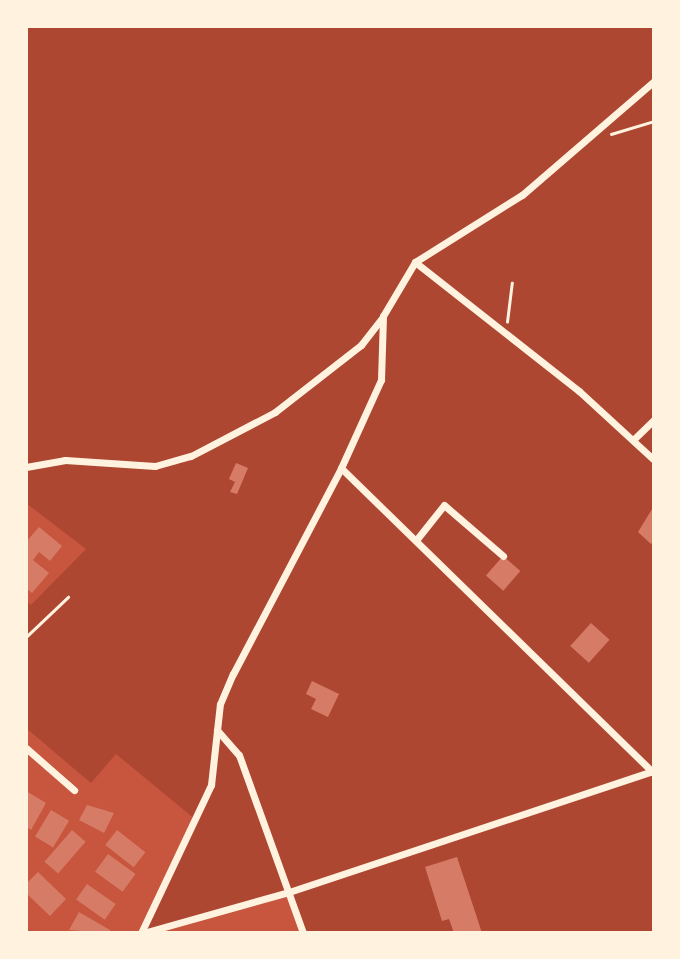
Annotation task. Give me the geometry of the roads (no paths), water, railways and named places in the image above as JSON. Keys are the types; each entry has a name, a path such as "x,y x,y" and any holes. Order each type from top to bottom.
{"street":[{"path":"26,467 65,460 155,466 191,456 275,412 361,345 383,316 415,262 523,195 591,140 654,81"},
{"path":"415,262 634,439 654,460"},
{"path":"142,933 211,785 220,704 233,674 341,468 381,380 383,316"},
{"path":"634,439 654,420"},
{"path":"142,933 289,892 653,772 341,468"},
{"path":"416,539 444,505 503,556"},
{"path":"217,730 239,755 303,933"},
{"path":"26,748 74,790"}]}
